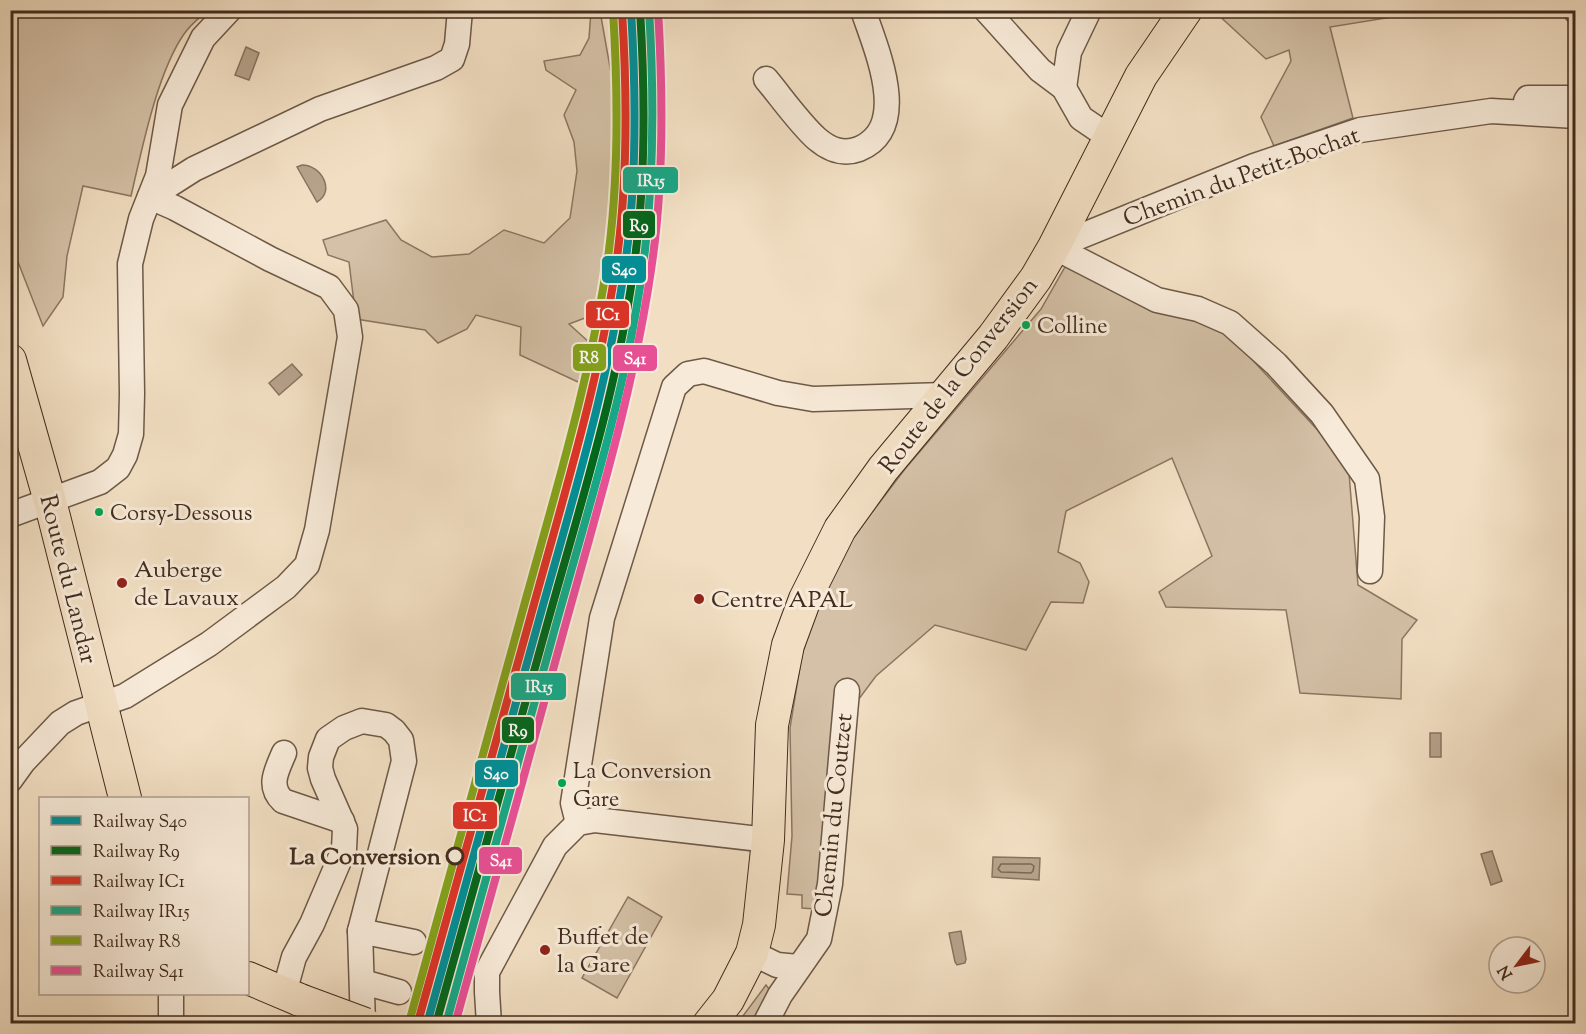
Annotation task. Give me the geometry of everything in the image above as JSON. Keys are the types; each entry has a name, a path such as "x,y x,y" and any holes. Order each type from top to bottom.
{"main road":[{"name":"Route de la Conversion","path":"768,840 772,725 788,645 805,598 840,529 883,468 1013,312 1054,247 1142,76 1186,10"},
{"name":"Route du Landar","path":"10,360 50,501 125,797"},
{"path":"709,1023 728,1000 752,954 759,925 768,840"},
{"path":"249,978 364,1023"}],"street":[{"path":"10,515 100,482 118,468 125,455 131,434 130,264 141,219 158,176 170,105 203,38 229,10"},
{"path":"150,197 194,169 320,109 436,68 452,59 457,44 460,10"},
{"path":"766,79 817,140 840,153 867,145 874,139 883,123 887,99 886,85 863,10"},
{"path":"986,10 1040,70 1064,88 1081,118 1109,138"},
{"path":"1064,88 1069,52 1089,10"},
{"path":"1516,111 1528,98 1575,98"},
{"name":"Chemin du Petit-Bochat","path":"1054,247 1254,166 1360,130 1491,111 1575,116"},
{"path":"10,780 23,762 60,723 76,713 125,696 209,644 286,588 308,565 317,531 350,337 346,310 328,287 270,259 176,208 150,197"},
{"path":"1054,247 1156,300 1198,309 1230,322 1276,364 1322,414 1367,479 1372,517 1370,571"},
{"path":"578,823 573,803 602,618 674,387 688,374 704,371 778,393 813,399 945,395"},
{"name":"Chemin du Coutzet","path":"765,1023 798,968 819,939 830,884 847,691"},
{"path":"292,996 294,957 312,924 344,849 345,829 323,779 320,768 321,757 328,739 344,728 362,721 386,725 401,740 405,761 360,931 364,1023"},
{"path":"284,753 273,779 277,795 283,801 342,821"},
{"path":"489,1023 487,972 555,846 578,823 595,820 768,840"},
{"path":"360,931 414,942"},
{"path":"752,954 777,965 798,968"},
{"path":"363,982 399,992"},
{"path":"171,995 171,1023"}],"shaded area":[{"path":"11,10 207,11 184,34 166,69 145,134 131,196 83,186 67,256 63,297 43,326 11,244"},
{"path":"591,11 600,11 618,112 616,201 607,292 599,310 569,324 591,344 591,388 520,355 521,327 476,315 467,329 438,343 425,330 356,319 349,262 328,255 323,240 386,220 401,240 432,257 469,254 504,230 544,243 570,218 577,171 574,142 564,115 576,90 546,70 544,61 580,55 589,38"},
{"path":"1214,11 1429,11 1330,27 1353,118 1274,146 1261,117 1291,61 1289,50 1266,59"},
{"path":"1065,267 1102,281 1151,311 1209,324 1231,337 1326,439 1349,473 1358,585 1417,620 1402,639 1401,699 1300,693 1286,610 1166,607 1159,592 1212,556 1172,458 1066,511 1058,552 1080,563 1089,582 1083,603 1051,602 1026,650 935,625 876,676 835,731 815,909 802,908 802,895 787,894 792,836 790,728 802,655 817,605 851,540 905,469 1041,309"},
{"path":"628,897 662,917 617,998 582,978"},
{"path":"766,985 769,989 753,1023 737,1024"}],"water":[{"path":"246,47 259,53 249,80 235,75"},
{"path":"302,165 315,169 324,179 325,192 317,202 297,167"},
{"path":"292,364 302,375 279,395 269,383"},
{"path":"1430,733 1441,733 1441,757 1430,757"},
{"path":"1492,851 1502,881 1491,885 1481,854"},
{"path":"993,857 1040,858 1039,880 992,877"},
{"path":"961,931 966,959 965,963 957,965 949,933"}],"rail line":[{"name":"S40","path":"427,1024 578,480 611,343 627,250 633,190 635,100 631,10"},
{"name":"R9","path":"436,1024 587,483 621,344 636,250 642,190 644,100 640,10"},
{"name":"IR15","path":"446,1024 596,483 630,344 645,250 652,160 649,10"},
{"name":"S41","path":"455,1024 603,488 637,350 657,226 661,164 662,103 658,10"},
{"name":"R8","path":"410,1019 560,478 593,342 609,250 615,190 617,101 613,11"},
{"name":"IC1","path":"418,1022 569,479 602,342 618,250 624,190 626,101 622,11"}],"place":[{"name":"Colline","path":"1026,325"},
{"name":"Corsy-Dessous","path":"99,512"},
{"name":"Auberge de Lavaux","path":"122,583"},
{"name":"Centre APAL","path":"699,599"},
{"name":"La Conversion Gare","path":"562,783"},
{"name":"La Conversion","path":"455,856"},
{"name":"Buffet de la Gare","path":"545,950"}]}
